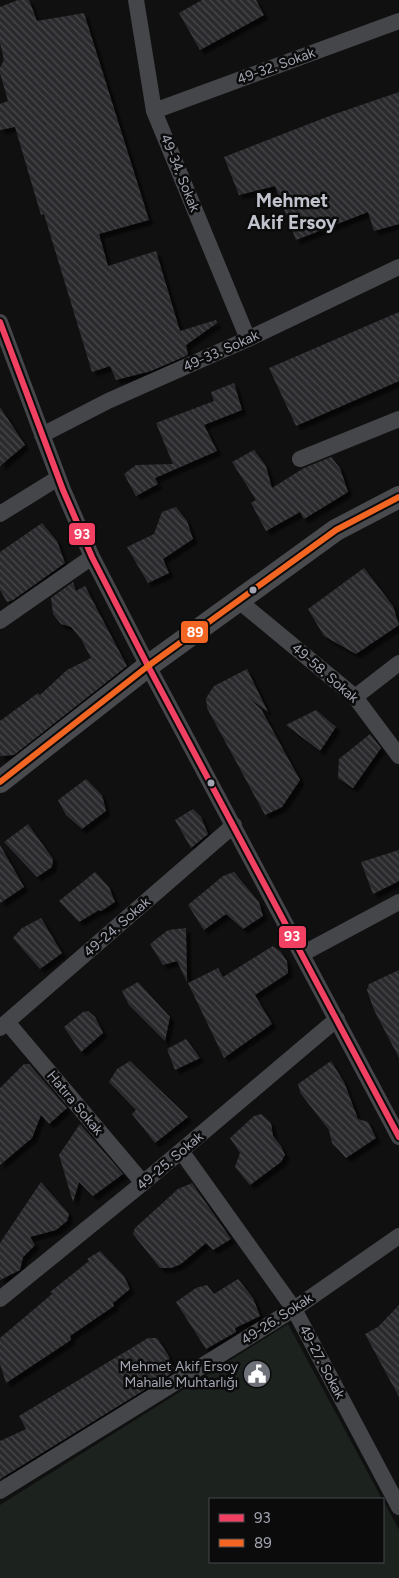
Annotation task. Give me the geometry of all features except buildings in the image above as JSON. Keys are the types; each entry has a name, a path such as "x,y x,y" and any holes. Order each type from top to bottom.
{"main road":[{"path":"0,782 148,666 336,530 399,497"}],"street":[{"name":"49-34. Sokak","path":"136,0 154,110 248,339"},
{"name":"49-32. Sokak","path":"154,110 399,21"},
{"name":"49-33. Sokak","path":"42,434 108,401 248,339 399,267"},
{"path":"0,322 58,478 92,557 399,1137"},
{"path":"300,459 399,419"},
{"path":"0,514 58,478"},
{"path":"0,621 92,557"},
{"name":"49-58. Sokak","path":"239,601 355,696 399,756"},
{"path":"355,696 399,663"},
{"name":"49-24. Sokak","path":"3,1025 234,825"},
{"path":"302,954 399,902"},
{"name":"49-25. Sokak","path":"0,1299 144,1183 337,1019"},
{"name":"Hatıra Sokak","path":"3,1025 144,1183"},
{"name":"49-27. Sokak","path":"181,1151 294,1309 399,1507"},
{"name":"49-26. Sokak","path":"0,1492 294,1309 399,1236"}],"shaded area":[{"path":"288,1324 381,1498 209,1498 209,1563 384,1563 384,1502 399,1530 399,1578 0,1578 0,1505"}],"transit line":[{"name":"93","path":"0,322 63,490 92,557 399,1137"},
{"name":"89","path":"0,782 148,666 336,530 399,497"}],"place":[{"name":"Mehmet Akif Ersoy Mahalle Muhtarlığı","path":"257,1374"}],"district":[{"name":"Mehmet Akif Ersoy","path":"292,211"}]}
